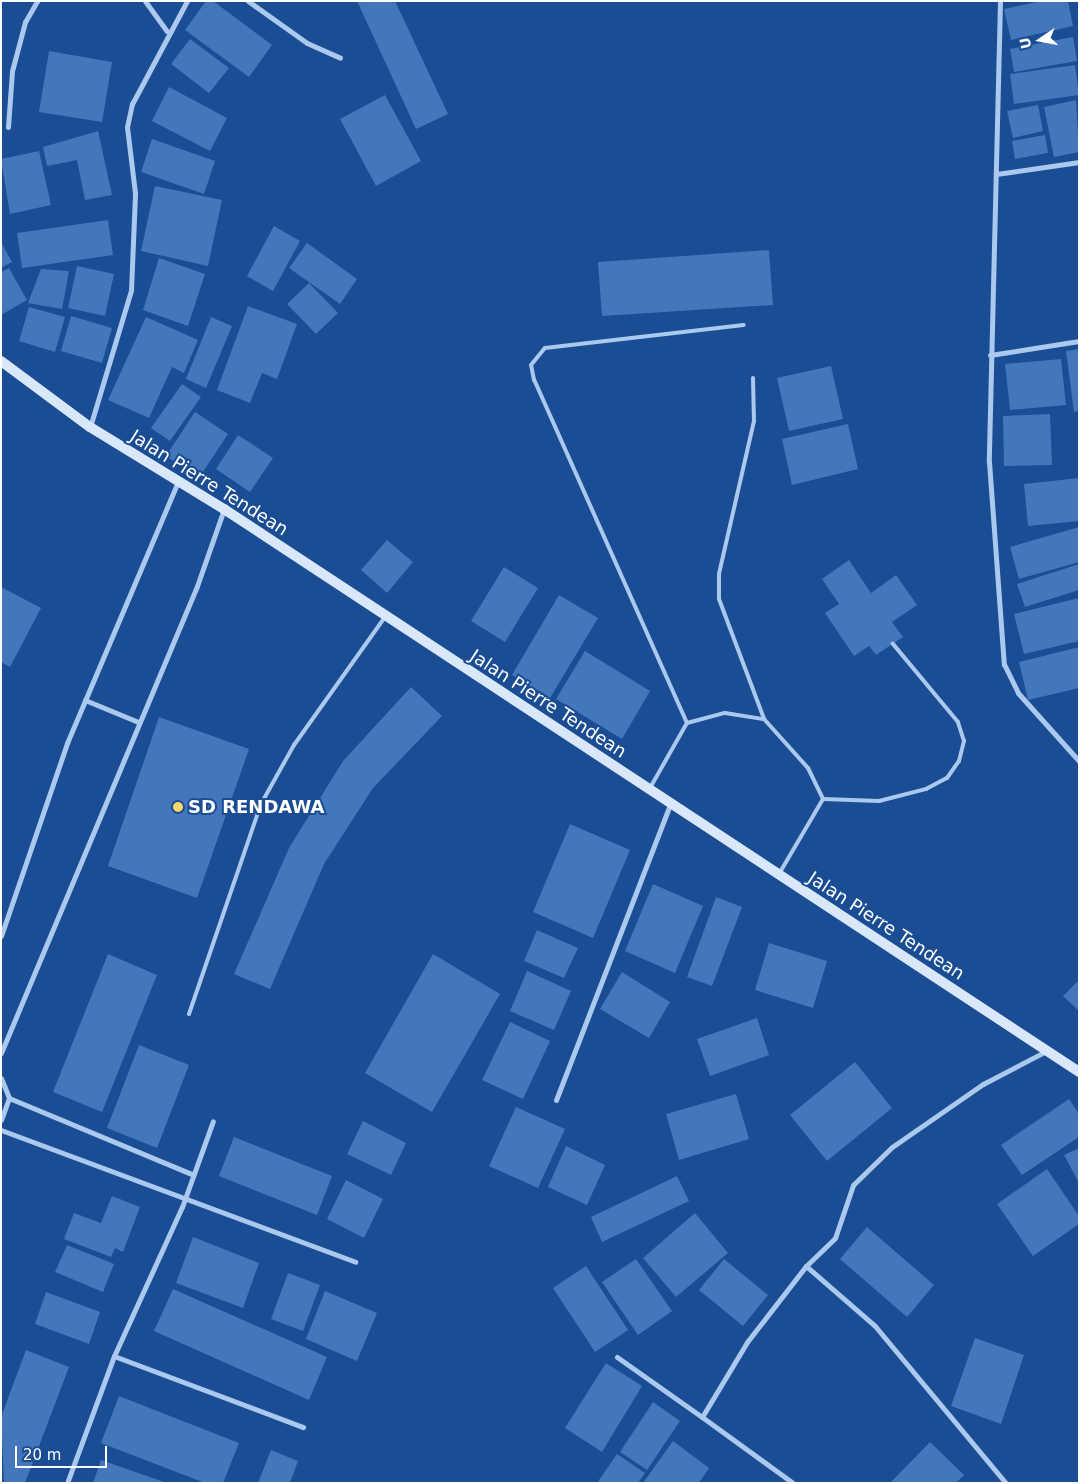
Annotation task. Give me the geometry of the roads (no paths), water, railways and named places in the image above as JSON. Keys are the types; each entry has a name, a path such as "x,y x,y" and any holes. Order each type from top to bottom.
{"street":[{"path":"8,127 12,71 25,22 37,1"},
{"path":"145,1 167,31"},
{"path":"90,427 131,290 135,193 127,127 132,104 167,31 187,1"},
{"path":"248,1 307,43 340,58"},
{"path":"1000,1 990,354 990,462 1004,664 1018,694 1079,761"},
{"path":"996,174 1079,162"},
{"path":"990,354 1079,341"},
{"name":"Jalan Pierre Tendean","path":"1,361 90,427 177,484 224,509 1079,1072"},
{"path":"1,936 85,700 177,484"},
{"path":"1,1053 138,722 197,586 224,509"},
{"path":"85,700 138,722"},
{"path":"556,1100 670,804"},
{"path":"702,1417 747,1342 806,1266 835,1238 853,1185 892,1147 983,1084 1046,1051"},
{"path":"1,1078 9,1098 1,1120"},
{"path":"9,1098 194,1174"},
{"path":"67,1483 114,1356 184,1199 213,1121"},
{"path":"1,1130 355,1262"},
{"path":"806,1266 875,1326 1006,1483"},
{"path":"114,1356 303,1427"},
{"path":"618,1357 793,1483"}],"lane":[{"path":"687,723 534,380 531,365 545,348 744,325"},
{"path":"753,378 754,421 719,574 719,598 764,719 808,768 823,799"},
{"path":"189,1014 261,804 294,745 386,617"},
{"path":"823,799 880,801 926,789 947,778 959,761 964,741 958,722 893,644"},
{"path":"649,790 687,723 725,713 764,719"},
{"path":"778,875 823,799"}],"place":[{"name":"SD RENDAWA","path":"178,807"}]}
